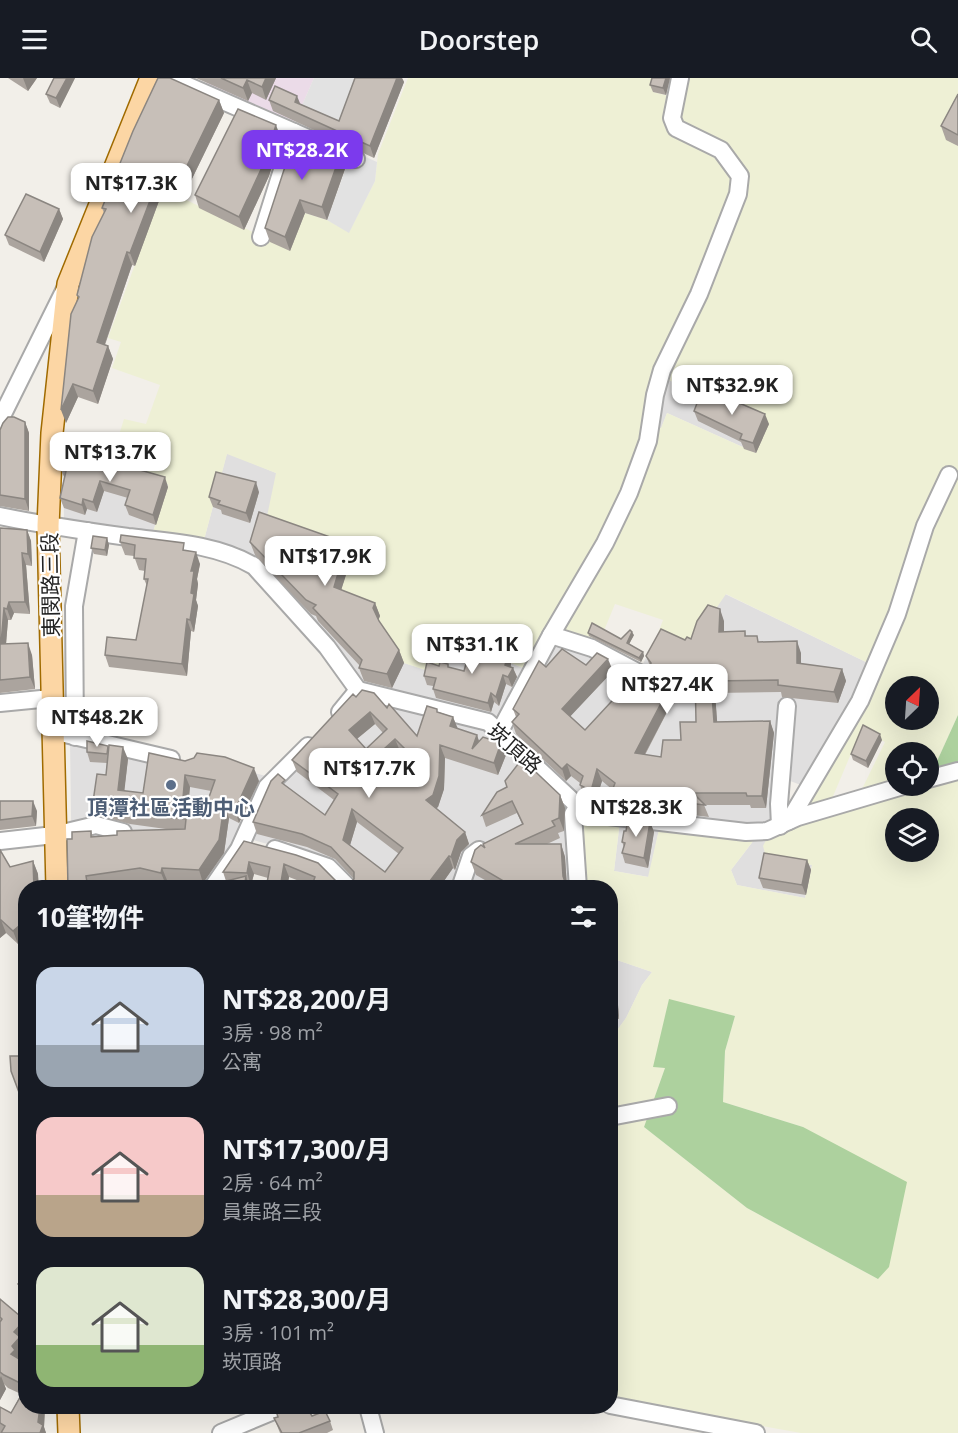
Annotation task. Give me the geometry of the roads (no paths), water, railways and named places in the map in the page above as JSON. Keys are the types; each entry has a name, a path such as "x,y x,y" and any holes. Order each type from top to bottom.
{"main road":[{"name":"東閔路三段","path":"57,880 48,526 52,433 68,284 151,78"},
{"path":"68,1414 69,1433"}],"street":[{"path":"170,78 236,113 294,132 356,159"},
{"path":"500,731 551,635 605,543 628,493 648,441 655,395 662,370 699,294 738,194 740,176 721,150 676,128 672,118 680,78"},
{"path":"261,237 294,132"},
{"path":"0,420 68,284"},
{"path":"784,824 860,701 897,614 925,526 949,475"},
{"path":"0,516 48,526 207,547 240,558 254,566 320,639 358,690 333,721"},
{"path":"75,736 74,606 87,531"},
{"path":"551,635 592,648 645,676"},
{"name":"崁頂路","path":"358,690 488,722 578,806 585,811 600,815 746,831 767,831 885,792"},
{"path":"0,704 51,698"},
{"path":"784,824 779,804 787,706"},
{"path":"52,731 190,764"},
{"path":"217,880 242,841 267,787 316,737"},
{"path":"939,776 958,771"},
{"path":"577,880 573,814 578,806"},
{"path":"0,841 54,835 96,825 123,832"},
{"path":"242,841 304,857 328,867 341,880"},
{"path":"463,880 471,856 479,850"},
{"path":"618,1116 668,1106"},
{"path":"618,1407 756,1433"},
{"path":"220,1433 266,1414"},
{"path":"370,1414 375,1433"}],"place":[{"name":"頂潭社區活動中心","path":"171,785"}]}
